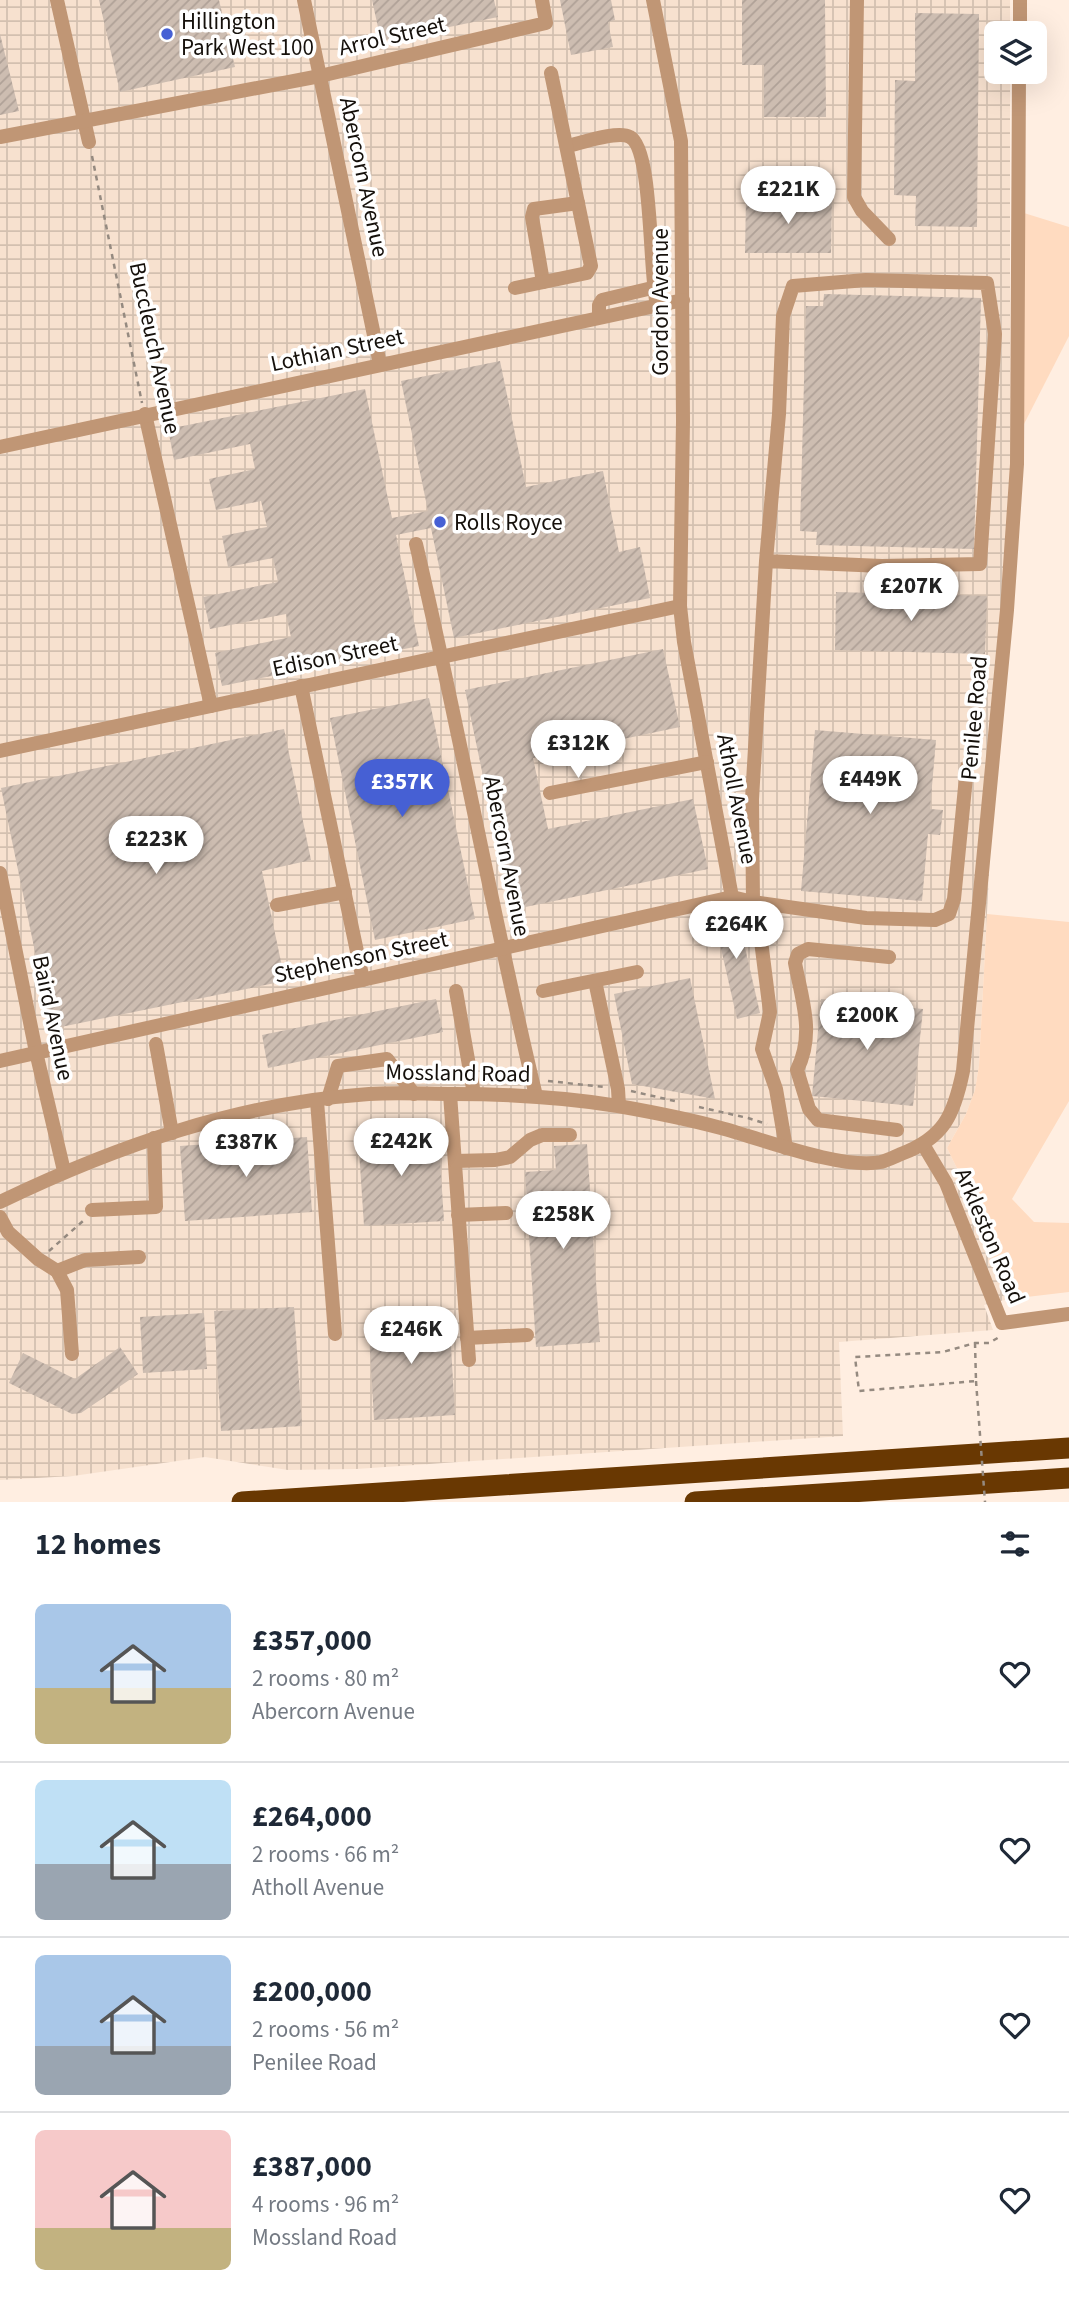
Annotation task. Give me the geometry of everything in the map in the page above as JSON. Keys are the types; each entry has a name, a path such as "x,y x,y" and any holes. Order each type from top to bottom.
{"highway":[{"path":"242,1502 1069,1448"},
{"path":"695,1502 1069,1478"}],"street":[{"path":"57,0 89,142"},
{"name":"Abercorn Avenue","path":"304,0 380,364"},
{"name":"Arrol Street","path":"0,137 320,76 546,23 542,0"},
{"name":"Gordon Avenue","path":"653,0 681,141 683,499 680,606"},
{"path":"857,0 854,197 862,211 889,239"},
{"path":"1020,0 1020,21"},
{"path":"516,288 587,273 591,266 551,73"},
{"name":"Penilee Road","path":"923,1146 946,1122 957,1100 963,1071 1007,610 1017,464 1019,84"},
{"path":"567,146 620,134 631,137 639,148 649,197 652,288 657,305"},
{"path":"543,282 532,217 534,209 578,204"},
{"path":"766,561 882,566 980,564 995,334 987,283 866,280 793,286 783,316 779,414 766,561 752,799 753,902 758,917 770,1012 762,1049 776,1090 786,1148"},
{"path":"599,317 598,305 602,300 652,288"},
{"name":"Lothian Street","path":"0,447 683,300"},
{"name":"Buccleuch Avenue","path":"145,414 211,706"},
{"name":"Abercorn Avenue","path":"416,544 443,656 502,949 536,1096"},
{"name":"Edison Street","path":"0,751 680,606"},
{"name":"Atholl Avenue","path":"680,606 684,642 732,897 866,918 935,920 949,914 954,899 967,767"},
{"path":"301,686 363,980"},
{"path":"550,793 706,762"},
{"name":"Baird Avenue","path":"0,873 36,1052 64,1171"},
{"path":"277,905 345,892"},
{"name":"Stephenson Street","path":"0,1061 732,897"},
{"path":"889,957 808,949 798,954 795,963 808,1031 803,1058 797,1070 809,1109 818,1120 897,1130"},
{"path":"543,992 637,972"},
{"path":"595,981 620,1107"},
{"path":"456,990 474,1094"},
{"path":"156,1044 172,1133"},
{"path":"335,1334 323,1100 338,1066 387,1059 414,1094"},
{"path":"772,1077 797,1070"},
{"name":"Mossland Road","path":"0,1202 64,1171 172,1133 264,1108 370,1094 536,1096 620,1107 719,1127 786,1148 861,1163 881,1162 923,1146"},
{"path":"450,1094 469,1360"},
{"path":"455,1161 510,1157 530,1140 542,1135 570,1135"},
{"path":"92,1210 156,1208 154,1139"},
{"name":"Arkleston Road","path":"923,1146 946,1183 1002,1323 1069,1314"},
{"path":"458,1216 506,1213"},
{"path":"0,1217 8,1232 38,1259 57,1271 67,1290 72,1354"},
{"path":"57,1271 85,1260 139,1256"},
{"path":"467,1338 527,1335"}],"path":[{"name":"Buccleuch Avenue","path":"89,142 145,414"},
{"path":"38,1259 78,1227 92,1210"},
{"path":"976,1381 859,1391 855,1357 943,1352 975,1343 989,1343 1001,1338 1002,1323"},
{"path":"975,1343 985,1502"}],"shaded area":[{"path":"0,0 1010,0 1010,21 984,21 984,84 1010,84 1010,475 979,1065 975,1090 966,1114 947,1148 972,1199 1009,1299 984,1305 993,1330 839,1342 843,1436 356,1469 288,1470 205,1457 73,1476 0,1480"},
{"path":"1024,213 1069,227 1069,336 1024,424"},
{"path":"987,914 1069,922 1069,1101 1012,1199 1034,1222 1069,1223 1069,1292 1009,1299 972,1199 947,1148 966,1114 975,1090 979,1065"}],"building":[{"name":"Hillington Park West 100","path":"99,0 219,0 235,67 120,92"},
{"path":"372,0 494,0 498,17 381,41"},
{"path":"560,0 611,0 615,20 608,22 613,47 571,55"},
{"path":"742,0 825,0 826,117 764,117 764,65 742,65"},
{"path":"915,13 979,14 977,227 915,226 916,196 894,195 895,80 915,81"},
{"path":"0,34 19,111 0,115"},
{"path":"746,198 832,199 831,253 745,253"},
{"path":"824,294 981,298 974,549 816,545 817,532 800,531 806,306 823,306"},
{"name":"Rolls Royce","path":"500,361 526,487 603,471 619,552 640,547 650,598 454,638 431,528 396,535 419,646 222,686 215,653 291,637 286,614 210,629 203,597 278,582 273,558 228,567 222,536 267,527 261,501 216,510 209,479 255,469 250,444 174,460 168,429 365,389 392,518 428,511 401,381"},
{"path":"836,592 987,596 985,654 835,650"},
{"path":"663,649 680,727 533,758 548,829 693,799 708,869 511,910 465,690"},
{"path":"429,698 475,919 375,940 330,718"},
{"path":"284,729 311,860 262,871 285,981 51,1029 1,788"},
{"path":"815,730 936,740 930,809 943,810 940,835 928,834 922,901 801,891"},
{"path":"735,904 760,1013 737,1019 712,909"},
{"path":"690,978 715,1099 632,1084 614,994"},
{"path":"436,999 443,1032 268,1068 262,1035"},
{"path":"821,999 923,1009 913,1106 812,1096"},
{"path":"438,1129 444,1221 364,1226 358,1135"},
{"path":"307,1137 312,1212 185,1221 180,1146"},
{"path":"587,1144 600,1342 536,1347 525,1172 556,1170 554,1146"},
{"path":"294,1307 302,1426 221,1431 214,1311"},
{"path":"449,1312 455,1415 374,1420 368,1316"},
{"path":"204,1313 207,1369 143,1373 140,1317"},
{"path":"120,1347 138,1374 81,1413 72,1414 9,1383 23,1353 75,1379"}],"place":[{"name":"Hillington Park West 100","path":"167,34"},
{"name":"Rolls Royce","path":"440,522"}]}
